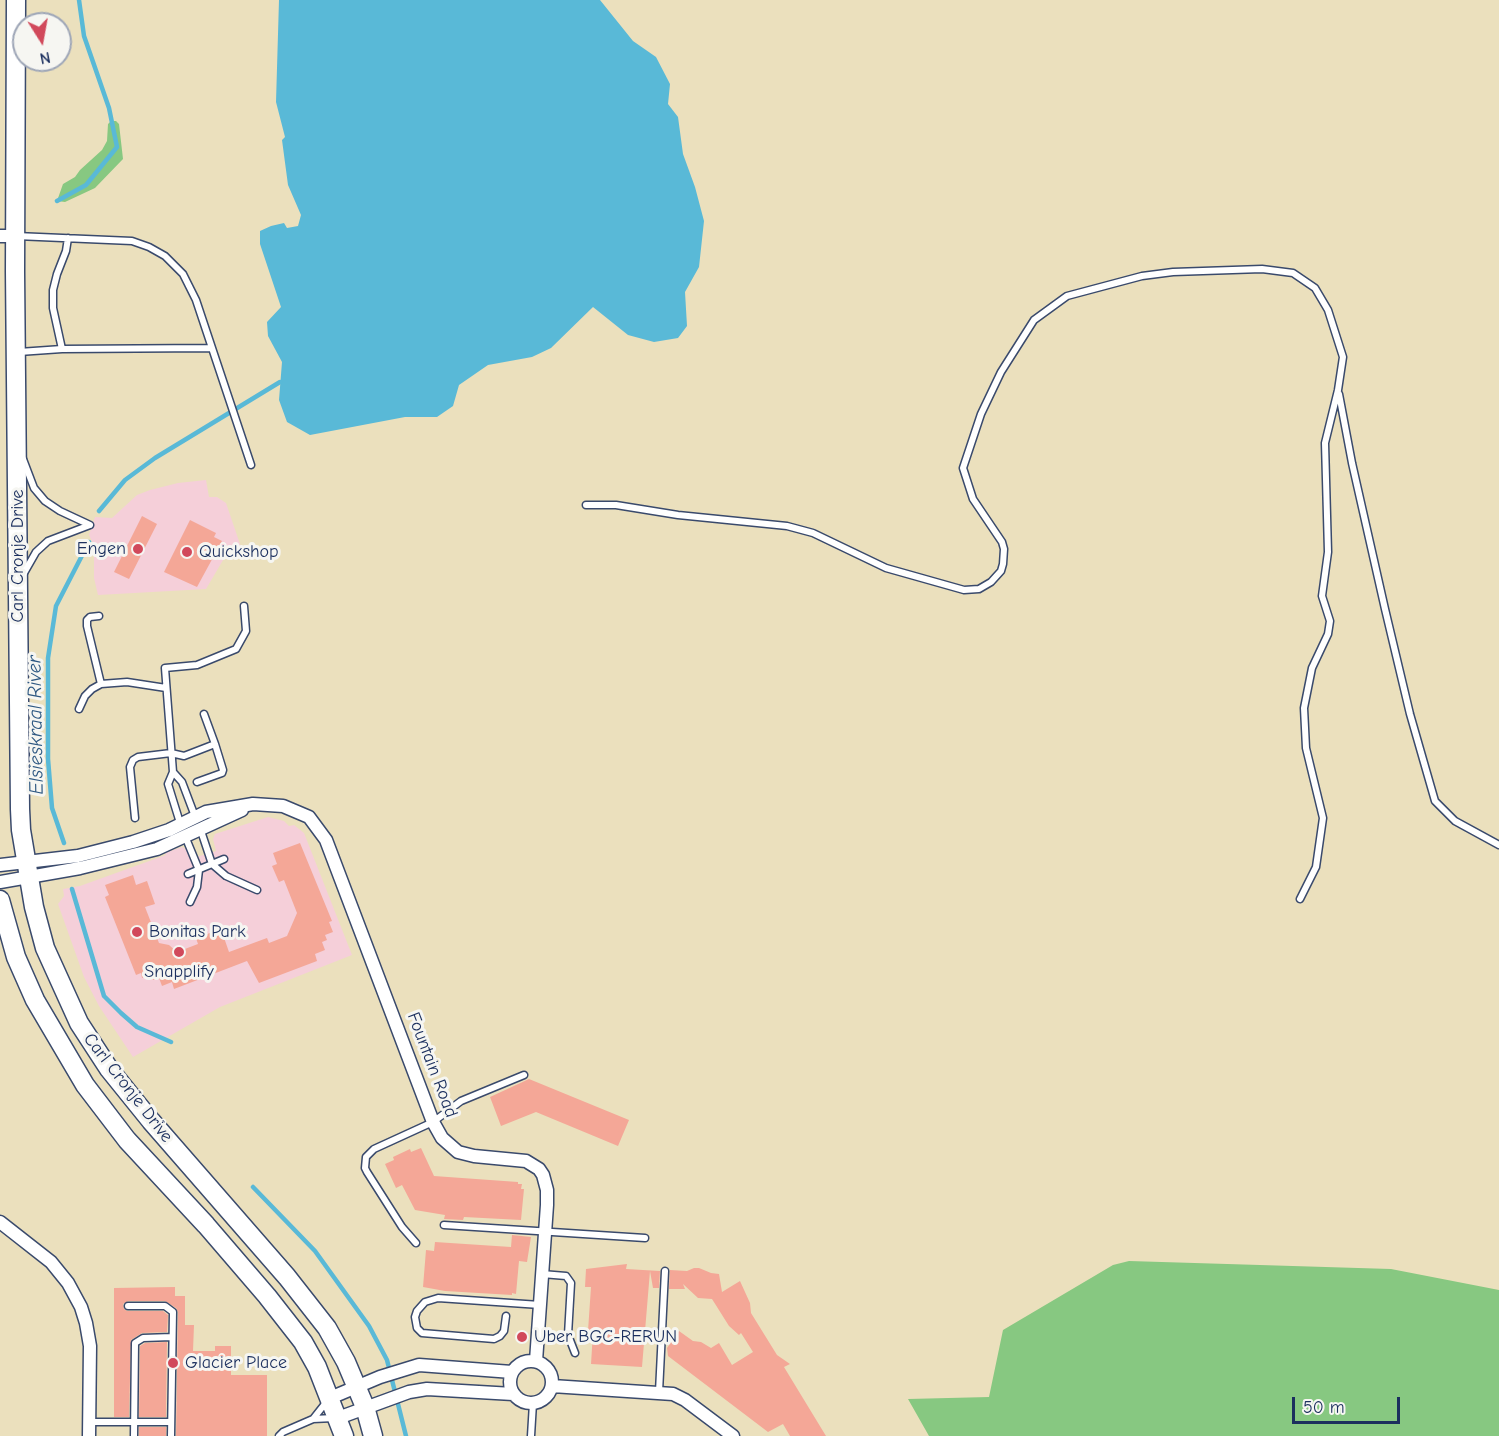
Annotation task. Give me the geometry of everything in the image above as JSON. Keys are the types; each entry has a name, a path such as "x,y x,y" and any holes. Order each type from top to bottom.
{"main road":[{"name":"Carl Cronje Drive","path":"16,0 8,236 15,352 20,799 21,830 27,870 45,948 79,1023 109,1069 151,1121 287,1277 327,1328 346,1362 373,1436"},
{"name":"Carl Cronje Drive","path":"0,900 16,957 35,1000 85,1085 127,1140 206,1225 303,1342 330,1398 344,1436"}],"street":[{"name":"Fountain Road","path":"183,830 195,817 206,812 253,804 273,804 301,812 315,824 326,840 433,1122 442,1138 458,1152 474,1156 519,1160 533,1164 543,1175 547,1190 536,1361"},
{"name":"Fountain Road","path":"0,882 27,870 78,856 183,830 201,829 253,804"},
{"name":"Fountain Road","path":"0,865 27,870"},
{"path":"0,1222 55,1267 69,1283 81,1307 90,1346 89,1436"},
{"path":"338,1418 409,1392 449,1389 513,1394 525,1402 534,1403 545,1398 552,1386 551,1373 536,1361 524,1361 518,1364 509,1381 513,1394"},
{"path":"330,1398 380,1377 419,1365 512,1372"},
{"path":"552,1386 673,1394 685,1400 733,1436"}],"lane":[{"path":"8,236 132,241 165,256 183,274 196,300 251,465"},
{"path":"62,350 53,308 53,290 68,238"},
{"path":"586,505 616,506 787,526 813,533 886,568 964,590 985,586 1000,571 1004,549 1002,542 973,499 963,468 981,414 1001,372 1034,321 1067,296 1142,276 1173,272 1262,269 1293,273 1315,288 1328,310 1343,357 1338,390 1325,443 1328,552 1322,596 1330,621 1328,634 1312,668 1304,708 1306,748 1323,818 1316,867 1300,899"},
{"path":"15,352 212,348"},
{"path":"1338,390 1385,609 1410,714 1435,801 1455,821 1499,845"},
{"path":"16,438 31,480 39,494 60,511 90,525 55,537 41,546 31,559 18,584"},
{"path":"190,902 197,887 200,870 183,830 168,784 173,772 165,668 197,665 236,649 246,631 244,606"},
{"path":"99,615 90,617 87,620 87,626 101,684"},
{"path":"79,709 85,696 101,684 127,682 166,688"},
{"path":"197,782 223,770 204,714"},
{"path":"135,818 130,767 133,760 138,757 171,753 184,756 215,744"},
{"path":"173,772 182,782 212,864 226,876 257,890"},
{"path":"188,874 224,859"},
{"path":"416,1243 402,1227 367,1172 366,1157 374,1149 433,1122 461,1101 524,1075"},
{"path":"444,1225 645,1238"},
{"path":"659,1392 665,1270"},
{"path":"542,1274 566,1276 571,1283 568,1335 575,1353"},
{"path":"506,1316 504,1331 494,1339 422,1333 417,1328 415,1317 425,1302 438,1298 540,1306"},
{"path":"128,1306 165,1306 171,1309 174,1315 171,1436"},
{"path":"134,1436 135,1343 143,1338 172,1337"},
{"path":"314,1419 330,1398"},
{"path":"531,1436 534,1403"},
{"path":"279,1436 283,1432 314,1419 338,1418"},
{"path":"89,1422 171,1422"}],"shaded area":[{"path":"206,480 209,497 217,497 226,503 242,550 226,555 206,589 98,595 94,578 94,546 89,535 95,517 112,518 137,495 150,490 178,483"},
{"path":"268,817 284,821 289,826 294,825 304,833 352,955 220,1007 133,1057 99,1006 84,977 58,904 64,896 63,889 80,886 182,847 186,849 190,859 216,851 213,839 215,834"}],"green space":[{"path":"111,121 119,124 123,159 95,188 65,202 57,201 63,184 75,177 102,150 107,141 108,124"},
{"path":"1129,1261 1391,1269 1499,1290 1499,1436 929,1436 908,1399 989,1397 1003,1330 1113,1265"}],"water":[{"path":"279,0 600,0 633,41 656,57 670,84 668,104 678,117 683,154 704,221 699,267 685,292 687,326 678,338 654,342 628,335 593,307 551,348 532,357 488,365 459,385 453,406 437,417 405,417 310,435 287,422 279,400 282,362 268,336 267,322 281,307 260,244 260,231 284,223 287,228 298,226 301,215 288,185 282,140 285,137 276,102"}],"building":[{"path":"142,516 157,524 129,579 114,572"},
{"path":"190,520 216,533 214,537 222,541 197,587 164,572"},
{"path":"300,843 332,921 329,922 333,932 325,935 327,940 322,942 325,950 315,954 317,961 259,983 247,961 174,989 172,982 162,986 159,978 153,980 151,974 142,978 141,973 136,975 105,897 109,895 105,885 133,875 136,885 147,881 155,904 145,907 159,943 169,945 177,952 198,944 196,938 221,929 229,952 267,938 269,943 287,936 297,913 284,880 279,882 272,866 277,864 273,853"},
{"path":"529,1079 629,1120 618,1146 536,1112 501,1126 490,1097"},
{"path":"421,1148 434,1176 522,1184 521,1189 524,1189 521,1220 464,1217 463,1220 444,1219 445,1215 415,1210 402,1185 396,1188 385,1164 394,1160 393,1157 410,1149 411,1152"},
{"path":"512,1235 531,1237 527,1262 519,1261 516,1294 445,1291 423,1287 426,1250 434,1251 435,1242 511,1247"},
{"path":"627,1264 626,1269 660,1271 659,1288 653,1288 650,1271 642,1367 591,1364 593,1332 588,1331 591,1287 585,1287 586,1269"},
{"path":"694,1268 719,1274 722,1292 740,1281 750,1303 751,1313 777,1355 790,1364 784,1367 826,1436 790,1436 783,1424 768,1432 668,1356 667,1348 679,1331 693,1341 701,1342 711,1348 719,1343 732,1365 753,1352 741,1333 739,1335 729,1326 712,1299 698,1298 683,1284 685,1289 669,1289 670,1270 687,1271"},
{"name":"Glacier Place","path":"175,1287 175,1296 185,1296 185,1325 194,1325 193,1351 215,1351 215,1346 231,1346 231,1375 267,1375 267,1436 176,1436 178,1312 165,1301 128,1301 123,1304 127,1311 163,1311 168,1315 167,1332 142,1333 131,1340 129,1417 114,1417 114,1288"},
{"path":"167,1342 166,1417 139,1417 140,1346 145,1343"},
{"path":"139,1427 166,1427 166,1436 139,1436"}],"waterway":[{"path":"57,201 86,185 117,147 109,108 84,36 79,0"},
{"name":"Elsieskraal River","path":"99,511 125,480 155,458 280,382"},
{"name":"Elsieskraal River","path":"64,843 52,808 48,759 48,658 56,606 89,542"},
{"name":"Elsieskraal River","path":"72,889 104,996 137,1027 171,1042"},
{"name":"Elsieskraal River","path":"253,1187 315,1251 369,1326 387,1360 406,1436"}],"place":[{"name":"Engen","path":"138,549"},
{"name":"Quickshop","path":"187,552"},
{"name":"Bonitas Park","path":"137,932"},
{"name":"Snapplify","path":"179,952"},
{"name":"Uber BGC-RERUN","path":"522,1337"},
{"name":"Glacier Place","path":"173,1363"}]}
